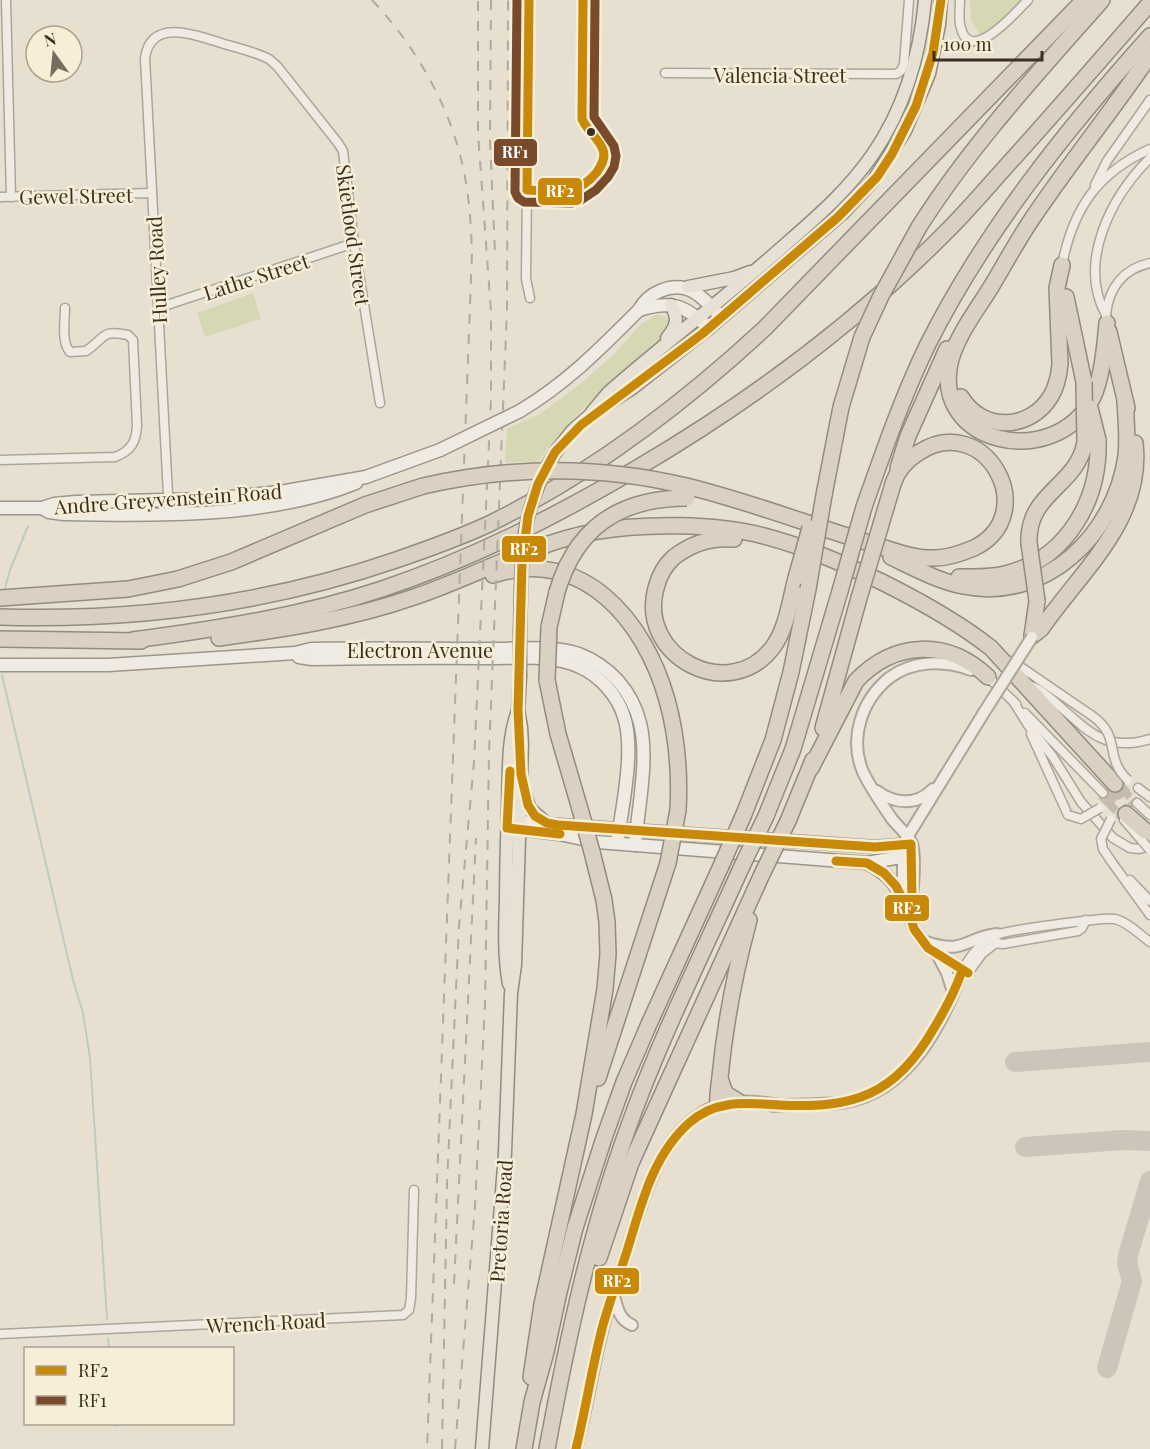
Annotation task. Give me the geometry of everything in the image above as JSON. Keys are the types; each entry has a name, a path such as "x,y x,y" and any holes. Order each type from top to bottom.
{"highway":[{"path":"0,616 79,618 147,614 247,600 302,588 361,572 459,537 556,488 663,416 765,328 1084,0"},
{"path":"524,1449 532,1402 575,1228 603,1138 624,1082 744,814 773,740 791,672 808,589 823,492 842,407 862,337 881,296 940,193 986,134 1102,0"},
{"path":"133,640 270,619 332,604 426,573 479,552 559,514 687,439 813,350 911,266 951,228 1150,3"},
{"path":"547,1449 564,1358 584,1278 603,1206 628,1128 662,1040 766,816 793,749 864,507 902,403 927,347 982,251 1042,168 1114,76 1150,36"},
{"path":"1106,319 1098,385 1083,412 1070,425 1046,437 1022,442 1009,441 986,435 967,422 955,405 950,387 949,370 953,353 970,319 1029,224 1150,55"},
{"path":"811,768 894,481 916,417 955,335 1008,248 1029,224"},
{"path":"978,309 956,364 955,378 958,391 968,407 983,419 995,423 1020,421 1031,416 1047,402 1059,376 1057,288 1062,265"},
{"path":"909,565 958,577 988,577 1016,571 1046,555 1066,537 1077,523 1090,495 1096,474 1084,382 1069,316 1062,265"},
{"path":"1032,637 1041,629 1105,547 1117,527 1134,477 1135,447 1131,423 1106,319"},
{"path":"835,533 950,583 980,588 1019,584 1040,578 1064,564 1090,539 1111,507 1118,490 1126,455 1125,401"},
{"path":"1032,637 1037,602 1029,543 1030,524 1034,512 1074,468 1091,441"},
{"path":"0,598 128,589 186,577 231,562 365,505 423,486 477,475 543,470 618,473 687,492 718,494 835,533 933,559 949,557 976,546 987,539 999,522 1005,499 1003,485 991,460 975,449 951,442 925,448 905,464 894,481"},
{"path":"532,1402 531,1373 542,1304 584,1114 604,997 608,954 604,900 558,734 547,680 549,627 556,592 567,563 574,550 590,532 610,516 631,505 687,492"},
{"path":"782,541 728,538 708,540 687,548 669,562 654,596 654,614 660,633 675,654 701,669 718,673 749,666 765,656 778,638 823,492"},
{"path":"374,610 430,591 545,545 592,532 638,527 699,528 746,532 782,541 834,559 944,615 991,648 1025,685 1107,791"},
{"path":"0,639 206,640 309,624 374,610 422,599 515,569 529,567 565,573 587,583 606,597 624,616 648,652 658,674 674,729 678,772 678,810 668,863 595,1087 584,1114"},
{"path":"584,1278 596,1267 631,1163 811,768 856,681 866,670 880,662 908,651 933,649 964,658 988,677"},
{"path":"1130,810 1148,844"},
{"path":"1130,810 1150,826"},
{"path":"718,1105 717,1092 722,1047 736,968 760,878"},
{"path":"720,1078 725,1093 739,1102"}],"main road":[{"name":"Pretoria Road","path":"482,1449 505,1153 511,993 506,969 505,928 513,825 521,779 521,727 518,710 522,550 528,514 545,469 573,430 590,415 639,383 709,328 717,312 758,269 853,182 874,152 898,109 911,75 919,42 925,0"},
{"name":"Pretoria Road","path":"590,415 599,402 651,357 699,318 717,312 844,212 860,195 884,165 905,131 929,74 942,0"},
{"path":"687,287 734,278 758,269"},
{"name":"Andre Greyvenstein Road","path":"0,508 42,508 60,503 252,495 366,477 440,450 520,411 573,375 639,310 646,300 670,287 687,287"},
{"path":"687,287 699,293 717,312"},
{"path":"639,310 658,305 671,305 691,312 709,328"},
{"path":"651,357 676,326 677,318 671,305"},
{"name":"Andre Greyvenstein Road","path":"42,508 55,513 169,514 222,511 266,506 340,489 366,477"},
{"name":"Electron Avenue","path":"0,665 108,664 295,653 311,649 555,650 580,655 600,665 616,678 628,693 641,725 643,748 634,845"},
{"name":"Electron Avenue","path":"295,653 299,657 312,659 447,657 548,659 564,661 582,668 610,690 624,716 629,750 617,843"},
{"name":"Pretoria Road","path":"513,825 511,744 514,719 518,710"},
{"path":"521,779 530,809 546,823"},
{"path":"640,796 647,820 662,832"},
{"path":"595,826 613,820 622,807"},
{"path":"513,825 546,823 875,847 907,847"},
{"path":"513,825 634,845 867,863 891,879 903,899"},
{"path":"867,863 907,847"}],"street":[{"path":"6,0 11,196"},
{"path":"529,0 526,279 530,298"},
{"name":"Valencia Street","path":"665,73 896,74 901,71 904,64 909,0"},
{"path":"960,0 961,31 970,40 980,41 988,37 1028,0"},
{"name":"Skietlood Street","path":"162,34 192,33 263,56 276,64 344,151 354,243 380,403"},
{"name":"Hulley Road","path":"162,34 149,45 145,58 169,514"},
{"path":"1062,265 1067,240 1080,210 1107,161 1150,100"},
{"path":"1090,193 1119,167 1150,149"},
{"path":"1106,319 1099,302 1095,281 1099,241 1116,203 1150,159"},
{"name":"Gewel Street","path":"0,197 151,193"},
{"name":"Lathe Street","path":"158,308 354,243"},
{"path":"1106,319 1112,291 1122,276 1150,263"},
{"path":"0,460 115,457 126,452 135,439 137,426 133,340 128,335 110,333 98,338 86,351 70,352 65,342 65,308"},
{"path":"963,974 937,956 914,929 903,899 907,847 941,781 1032,637"},
{"path":"991,648 1104,725 1112,740 1117,768 1150,797"},
{"path":"909,912 912,901 907,847 859,760 857,740 861,715 870,699 878,688 895,674 924,664 938,663 956,665 988,677 1090,782 1107,791"},
{"path":"1025,685 1035,687 1100,738 1123,744 1150,739"},
{"path":"1013,701 1053,757 1081,802 1113,838 1130,848 1139,849 1148,844"},
{"path":"1028,725 1068,815 1081,819 1100,808 1111,819 1101,839 1103,849 1150,915"},
{"path":"872,787 887,798 910,801 925,796 941,781"},
{"path":"1130,810 1150,815"},
{"path":"1111,861 1150,901"},
{"path":"922,941 939,947 958,948 983,937 995,939 1003,944 1078,931 1086,920"},
{"path":"576,1449 589,1401 603,1324 652,1178 663,1156 689,1122 718,1105 739,1102 825,1105 859,1099 889,1085 919,1055 929,1040 963,974 995,939 1017,929 1028,930 1086,920 1118,920 1150,942"},
{"path":"937,956 947,973 953,992"},
{"path":"680,1133 724,1110 779,1105"},
{"name":"Wrench Road","path":"0,1334 403,1315 409,1310 411,1298 414,1190"},
{"path":"613,1292 620,1316 632,1325"}],"green space":[{"path":"970,0 1022,0 993,28 980,35 971,21"},
{"path":"253,293 261,319 205,337 197,313"},
{"path":"655,315 668,318 672,325 667,334 582,410 538,462 505,462 507,429 540,414 579,385 613,355 640,325"}],"waterway":[{"path":"5,588 28,526"},
{"path":"2,675 73,980 83,1013 90,1058 107,1319"},
{"path":"108,1339 109,1347"}],"taxiway":[{"path":"1015,1062 1150,1052"},
{"path":"1025,1147 1123,1140 1150,1141"},
{"path":"1107,1368 1132,1281 1127,1263 1128,1255 1150,1181"}],"tunnel":[{"path":"1115,784 1137,803"},
{"path":"1115,784 1134,806"},
{"path":"1103,793 1126,814"},
{"path":"1103,796 1122,818"}],"railway":[{"path":"372,0 405,40 444,108 461,157 466,183 472,252 427,1449"},
{"path":"442,1449 447,1184 452,1074 459,926 474,762 491,400 491,312 478,133 478,0"},
{"path":"491,0 490,141 495,253"},
{"path":"455,1449 475,1206 485,1004 489,753 507,309 508,0"},
{"path":"454,1284 476,838"}],"transit line":[{"name":"RF1","path":"517,0 515,192 524,202 572,203 596,190 614,167 616,156 614,146 594,117 595,0"},
{"name":"RF2","path":"529,0 527,190 556,192 581,186 599,170 604,156 601,146 582,119 583,0"},
{"name":"RF2","path":"909,912 912,901 911,844 875,847 558,825 547,823 535,816 528,805 521,774 518,710 522,564 528,516 538,484 555,452 581,425 702,334 838,217 877,177 892,154 916,106 933,53 941,0"},
{"name":"RF2","path":"510,771 507,828 560,834"},
{"name":"RF2","path":"836,861 867,863 884,873 896,886 909,912 914,929 928,948 968,973"},
{"name":"RF2","path":"576,1449 603,1325 643,1199 657,1166 676,1136 699,1115 721,1106 743,1103 806,1106 830,1104 851,1100 888,1083 920,1051 946,1007 962,971"}]}
